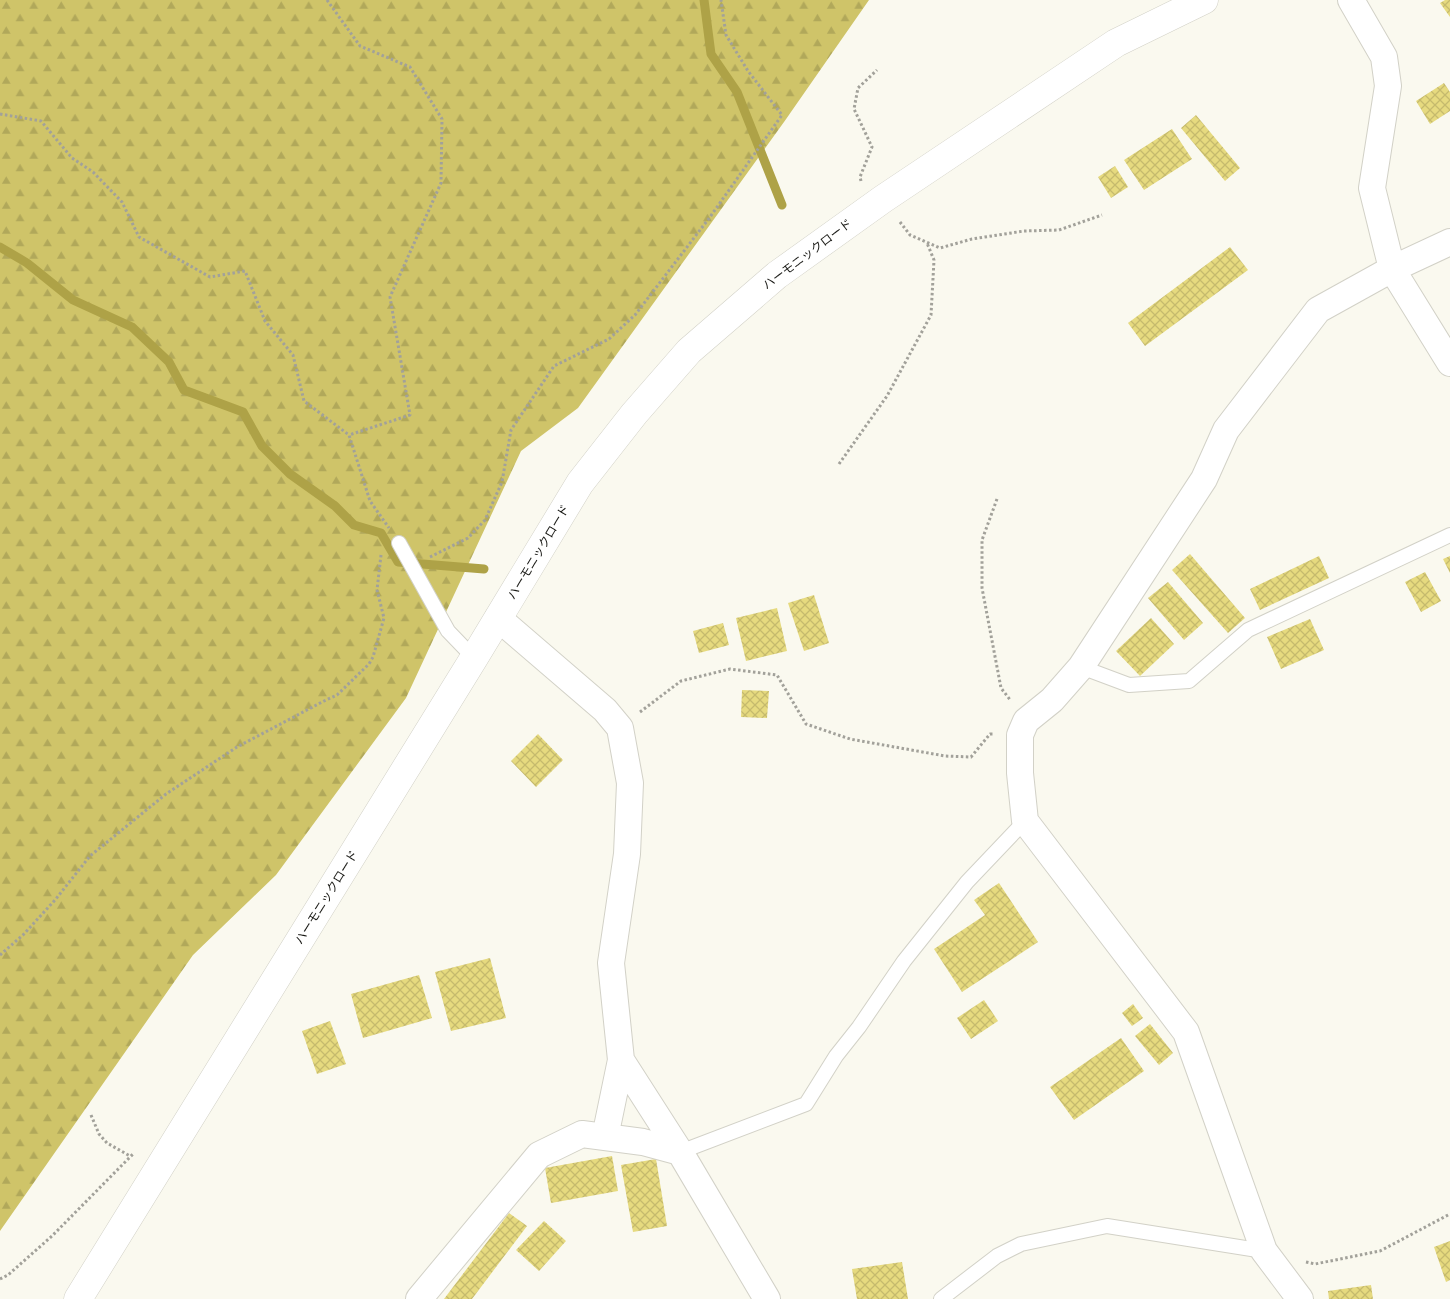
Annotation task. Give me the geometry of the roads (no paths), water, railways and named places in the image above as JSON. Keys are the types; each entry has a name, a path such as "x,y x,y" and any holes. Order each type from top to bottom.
{"street":[{"name":"ハーモニックロード","path":"78,1299 580,483 634,414 689,352 872,192 1116,43 1204,0"},
{"path":"1350,0 1384,57 1388,86 1372,188 1392,269 1450,363"},
{"path":"1300,1299 1264,1251 1186,1032 1026,821 1020,773 1023,728 1081,668 1204,479 1226,430 1318,310 1392,269 1450,242"},
{"path":"498,618 605,710 620,728 630,783 627,854 611,963 621,1060 604,1137"},
{"path":"621,1060 680,1152 767,1299"},
{"path":"419,1299 539,1155 582,1134 643,1142 680,1152"}],"lane":[{"path":"1081,668 1129,685 1189,682 1248,630 1450,535"},
{"path":"401,546 448,631 474,658"},
{"path":"680,1152 806,1104 836,1056 859,1027 904,961 967,882 1026,821"},
{"path":"941,1299 997,1256 1021,1244 1108,1226 1264,1251"}],"waterway":[{"path":"704,0 711,54 737,92 782,205"},
{"path":"0,247 27,263 73,300 132,327 169,362 184,390 243,412 262,446 290,474 335,506 354,525 381,533 398,562 484,569"}]}
